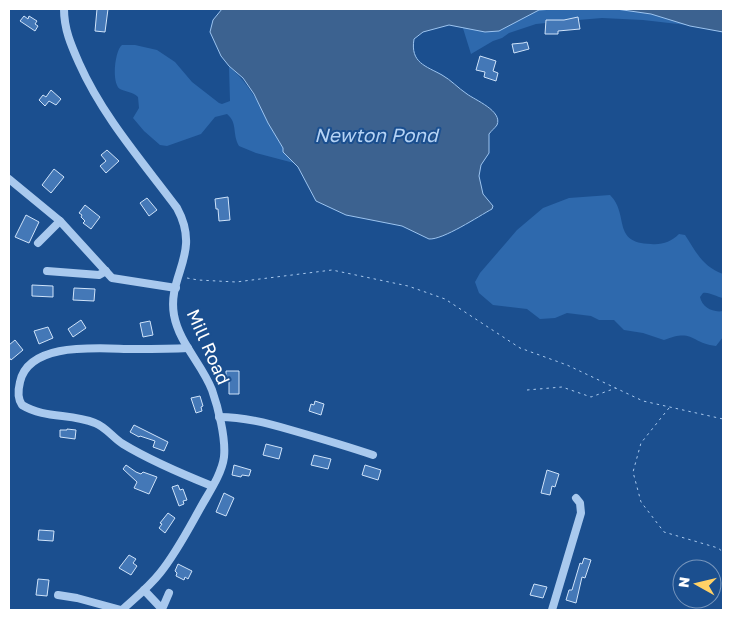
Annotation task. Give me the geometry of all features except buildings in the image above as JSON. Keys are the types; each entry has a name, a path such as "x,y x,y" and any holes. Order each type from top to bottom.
{"street":[{"name":"Mill Road","path":"64,9 67,35 91,90 106,114 177,208 184,221 186,245 178,276 174,314 188,348 205,374 212,392 224,446 224,457 212,486 176,551 160,573 122,610"},
{"path":"9,179 60,221 112,278 176,288"},
{"path":"38,243 60,221"},
{"path":"47,271 99,275 106,271"},
{"path":"188,348 72,348 46,355 35,361 25,370 20,380 19,398 22,405 42,414 97,423 120,442 141,454 212,486"},
{"path":"219,417 239,417 264,422 373,455"},
{"path":"552,610 581,512 580,503 576,498"},
{"path":"144,590 161,608 169,593"},
{"path":"58,595 78,598 122,610"}],"path":[{"path":"178,276 198,280 236,282 332,270 408,286 445,299 520,348 567,365 643,400 670,408 723,419"},
{"path":"528,390 562,387 591,397 617,388"},
{"path":"670,408 641,443 633,472 641,502 664,532 718,548 723,552"}],"shaded area":[{"path":"457,9 723,9 704,27 643,20 602,18 536,24 509,33 471,54"},
{"path":"122,45 135,45 157,50 175,62 192,82 222,104 230,101 229,66 253,95 283,148 283,152 294,163 256,153 239,146 233,121 227,114 215,117 201,134 167,146 160,145 133,118 139,108 138,97 117,86 115,67 117,53"},
{"path":"610,195 616,203 623,227 631,239 639,242 659,244 670,241 679,234 685,235 705,263 723,274 723,298 706,293 703,293 700,297 703,304 708,308 715,311 723,311 723,337 716,346 681,335 664,340 643,333 624,330 614,320 599,320 591,316 567,313 555,318 540,319 527,309 493,305 479,293 475,282 480,273 517,230 543,208 569,198"}],"water":[{"name":"Newton Pond","path":"222,9 554,9 539,10 499,31 485,32 449,25 423,32 414,39 414,53 421,63 487,106 496,115 497,125 489,134 489,153 481,165 479,176 483,194 493,206 492,209 452,232 429,239 402,226 346,215 316,201 298,167 283,152 283,148 254,94 243,78 221,56 210,32 213,20"},
{"path":"616,9 723,9 723,32 690,26 651,14"}]}
